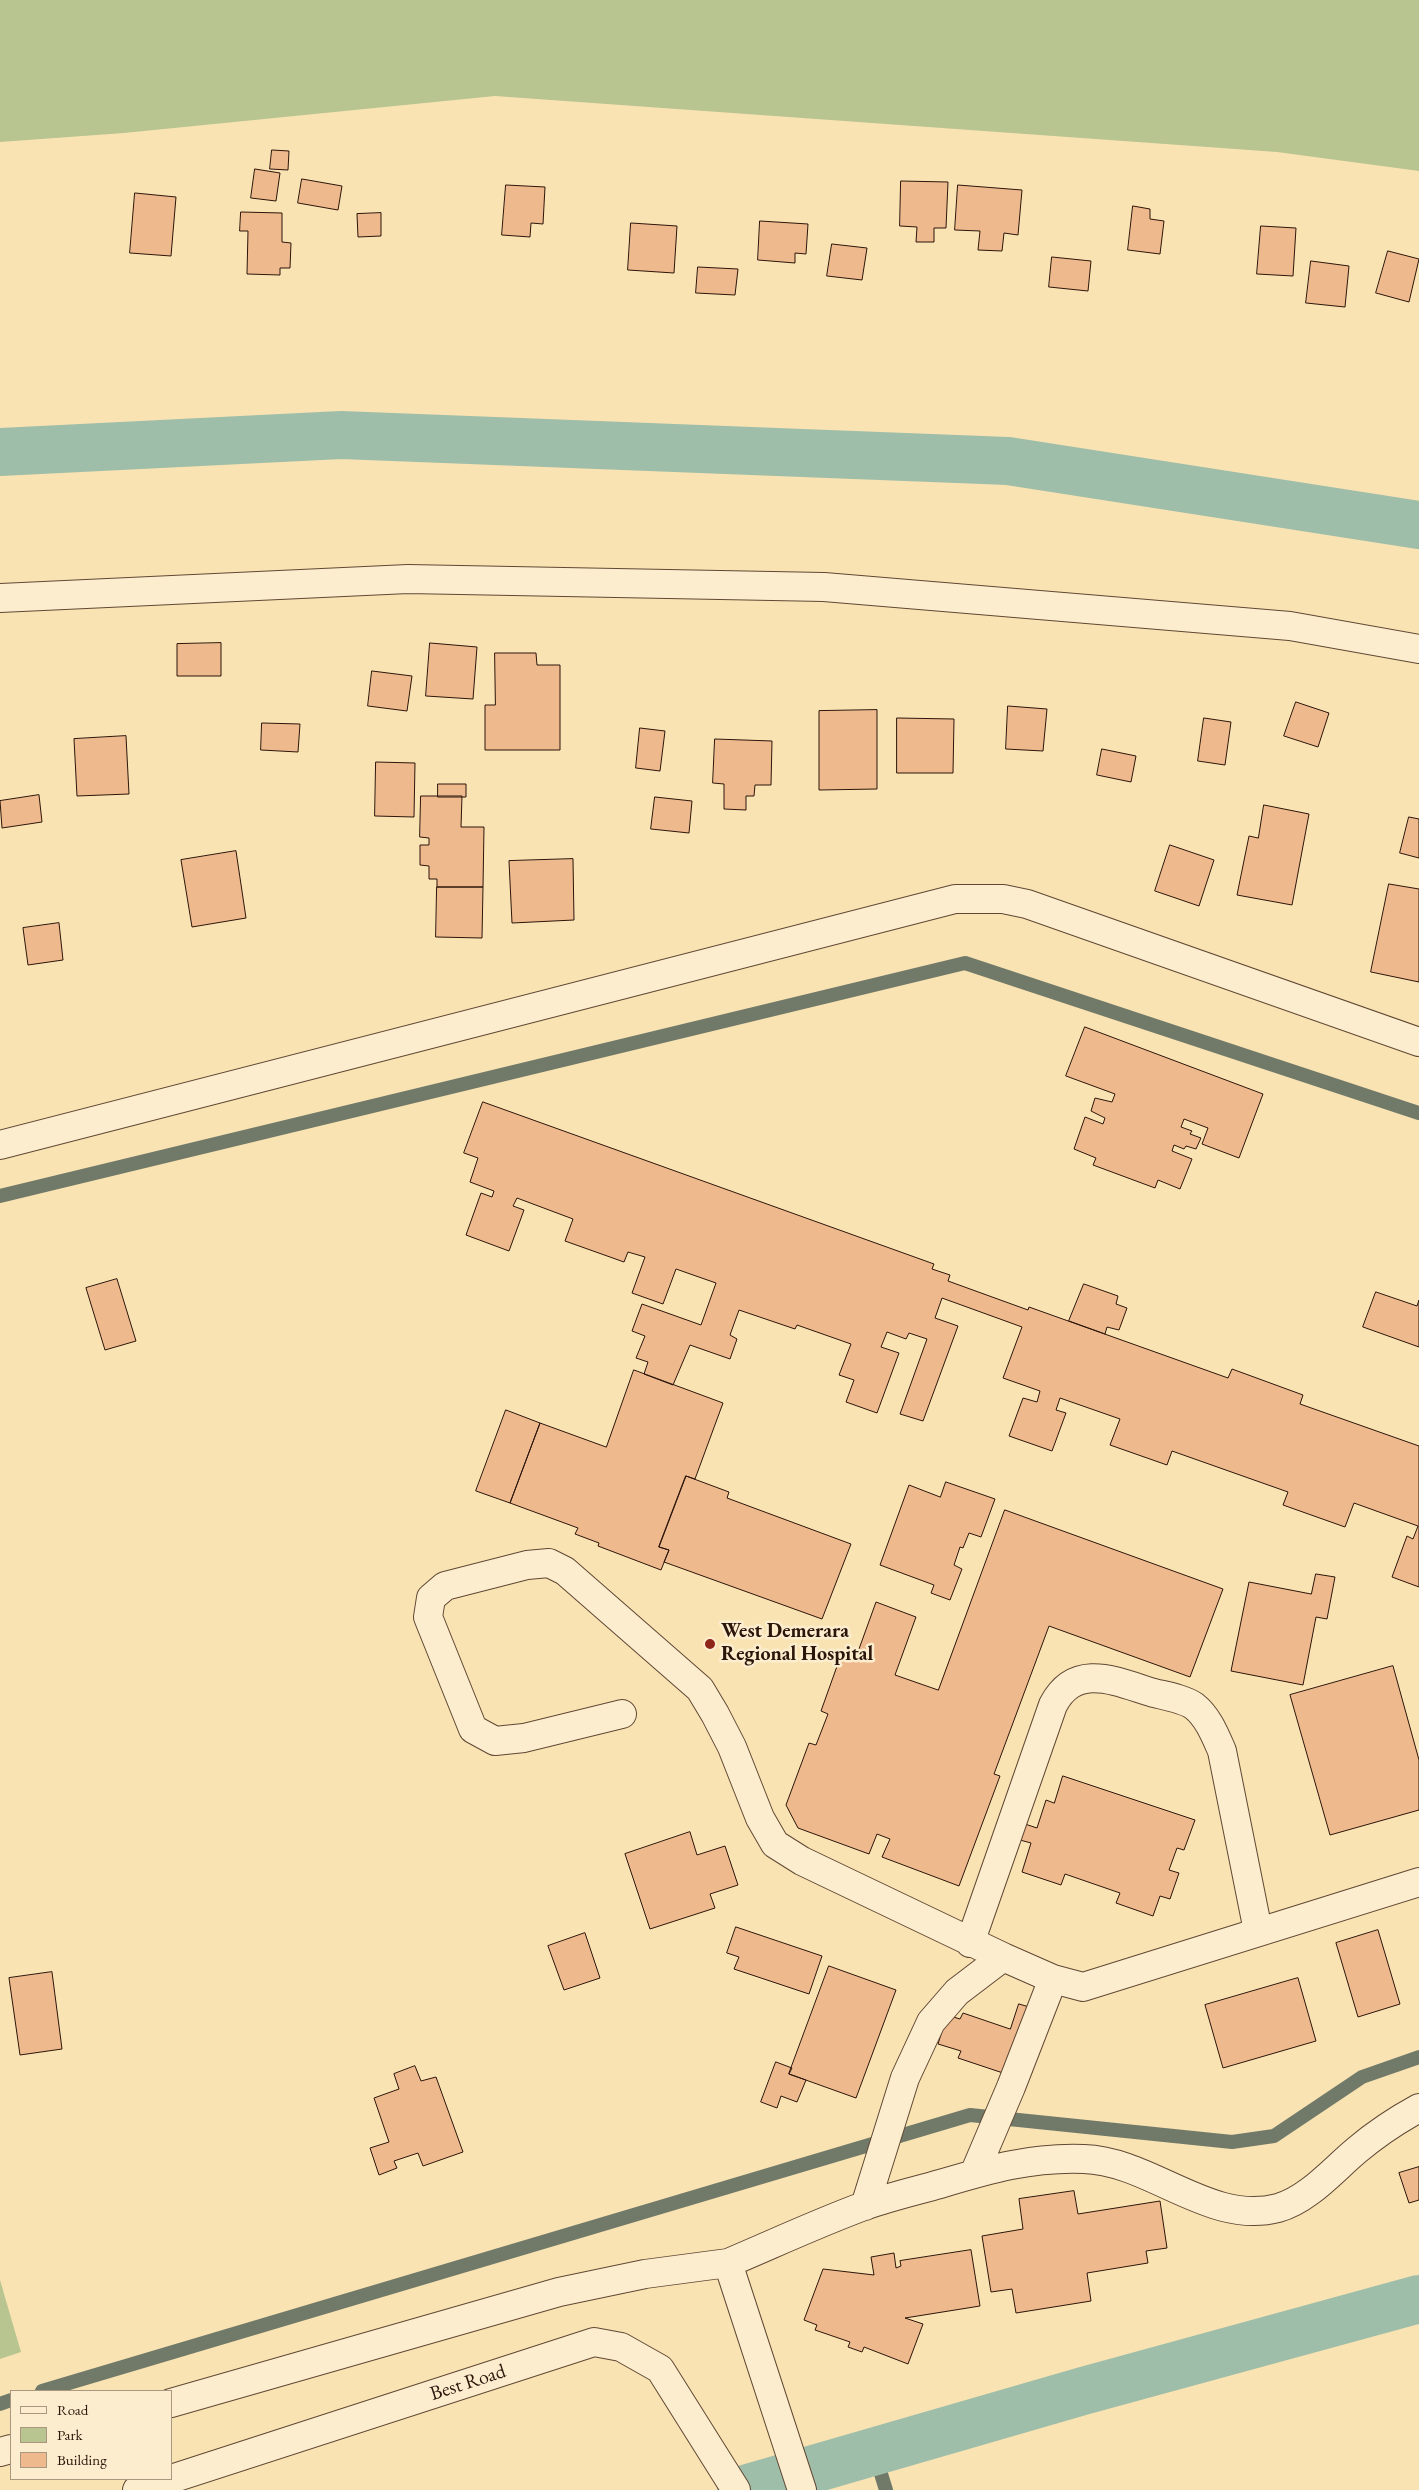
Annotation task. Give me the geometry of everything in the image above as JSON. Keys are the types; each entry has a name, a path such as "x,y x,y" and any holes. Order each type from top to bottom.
{"street":[{"path":"0,598 408,579 824,587 1290,626 1419,649"},
{"path":"0,1145 955,899 1003,899 1027,904 1419,1042"},
{"path":"622,1714 524,1738 495,1741 473,1729 428,1617 431,1598 445,1586 527,1565 549,1563 565,1571 700,1689 732,1747 760,1818 775,1844 802,1861 970,1943 1054,1979 1083,1986 1258,1930 1419,1882"},
{"path":"970,1943 1053,1705 1060,1692 1073,1682 1087,1678 1103,1678 1193,1705 1210,1725 1222,1751 1258,1930"},
{"path":"864,2206 880,2163 905,2078 931,2022 957,1992 1003,1957"},
{"path":"974,2174 1011,2088 1054,1979"},
{"path":"172,2403 559,2292 645,2274 728,2262 864,2206 999,2166 1040,2160 1086,2159 1136,2170 1220,2207 1252,2210 1279,2208 1310,2191 1357,2150 1388,2127 1419,2108"},
{"path":"728,2262 802,2490"},
{"name":"Best Road","path":"172,2479 594,2342 621,2347 660,2369 736,2490"},
{"name":"Best Road","path":"137,2490 168,2480"}],"green space":[{"path":"0,0 1419,0 1419,171 1277,152 495,96 124,133 0,142"},
{"path":"0,2280 21,2352 0,2359"}],"building":[{"path":"272,150 289,151 288,170 270,169"},
{"path":"255,169 280,173 276,201 251,198"},
{"path":"302,179 342,186 338,210 298,203"},
{"path":"901,181 948,182 946,228 934,228 934,242 916,242 917,227 900,226"},
{"path":"506,185 545,187 543,224 531,223 530,237 502,235"},
{"path":"958,185 1022,190 1018,235 1004,233 1002,251 978,250 980,231 955,230"},
{"path":"135,193 176,197 171,256 130,253"},
{"path":"1133,206 1150,209 1150,219 1164,221 1160,254 1128,250"},
{"path":"241,212 282,213 282,242 291,243 290,268 280,268 280,275 247,274 248,231 240,231"},
{"path":"381,213 381,236 358,237 357,214"},
{"path":"760,221 808,224 806,254 795,253 795,263 758,260"},
{"path":"631,223 677,226 674,273 628,270"},
{"path":"1261,226 1296,228 1293,276 1257,274"},
{"path":"832,244 867,248 862,280 827,276"},
{"path":"1388,251 1419,259 1409,302 1376,293"},
{"path":"1052,257 1091,261 1088,291 1049,287"},
{"path":"1311,261 1349,266 1345,307 1306,303"},
{"path":"698,267 738,269 735,295 696,293"},
{"path":"221,643 221,676 177,676 177,644"},
{"path":"430,643 477,647 473,699 426,696"},
{"path":"495,653 536,653 537,665 560,665 560,750 485,750 485,705 495,705"},
{"path":"372,671 412,676 407,711 368,706"},
{"path":"1296,702 1329,713 1318,747 1284,736"},
{"path":"1008,706 1047,709 1043,751 1006,749"},
{"path":"877,710 877,789 819,790 819,711"},
{"path":"897,718 954,719 953,773 897,773"},
{"path":"1204,718 1231,722 1225,765 1198,761"},
{"path":"262,723 300,724 298,752 261,750"},
{"path":"640,728 665,731 660,771 636,768"},
{"path":"126,736 129,794 77,796 74,739"},
{"path":"715,739 772,741 771,785 755,785 754,796 746,796 746,810 724,809 724,784 713,783"},
{"path":"1102,749 1136,756 1131,782 1097,775"},
{"path":"376,762 415,763 414,817 375,816"},
{"path":"438,784 466,784 466,797 438,797"},
{"path":"39,795 42,822 2,828 0,801"},
{"path":"421,796 462,796 461,827 484,827 483,887 437,887 437,879 429,879 429,866 420,865 420,845 429,845 429,838 420,837"},
{"path":"655,797 692,801 689,833 651,829"},
{"path":"1264,805 1309,814 1292,905 1237,895 1249,836 1258,838"},
{"path":"1409,817 1419,819 1419,858 1400,853"},
{"path":"1170,845 1214,860 1199,906 1155,891"},
{"path":"236,851 246,918 192,927 181,860"},
{"path":"573,859 574,920 512,923 509,861"},
{"path":"1389,884 1419,889 1419,982 1371,972"},
{"path":"437,887 483,887 482,938 436,937"},
{"path":"59,923 63,960 28,965 23,928"},
{"path":"1085,1027 1263,1094 1239,1158 1202,1144 1208,1128 1184,1119 1181,1127 1192,1131 1190,1134 1201,1138 1196,1149 1186,1146 1184,1149 1174,1145 1172,1151 1192,1159 1180,1189 1158,1180 1155,1188 1093,1165 1096,1158 1074,1149 1085,1117 1103,1124 1105,1118 1091,1111 1095,1098 1112,1102 1115,1094 1066,1076"},
{"path":"483,1102 934,1264 932,1269 950,1275 948,1281 1028,1310 1029,1307 1228,1378 1232,1369 1303,1395 1300,1404 1419,1446 1419,1587 1392,1577 1407,1536 1413,1539 1418,1526 1354,1503 1345,1527 1283,1505 1288,1492 1172,1451 1167,1465 1110,1445 1120,1419 1060,1398 1056,1410 1066,1413 1052,1451 1009,1436 1023,1398 1037,1402 1040,1391 1003,1378 1022,1327 942,1298 935,1318 958,1326 923,1421 900,1414 927,1339 909,1333 906,1339 887,1332 881,1347 899,1353 877,1413 846,1402 854,1380 839,1375 851,1344 797,1325 795,1329 739,1310 730,1335 737,1339 730,1359 690,1345 673,1385 644,1374 648,1362 636,1358 645,1336 632,1331 642,1304 701,1325 716,1283 676,1269 663,1304 632,1293 645,1257 628,1252 624,1262 565,1241 573,1219 517,1198 513,1206 524,1210 509,1251 466,1235 481,1193 492,1197 494,1191 470,1182 478,1158 464,1153"},
{"path":"117,1279 136,1341 105,1350 86,1288"},
{"path":"1084,1284 1118,1296 1116,1304 1127,1308 1119,1330 1107,1327 1105,1334 1069,1321"},
{"path":"1376,1292 1417,1306 1419,1300 1419,1347 1363,1327"},
{"path":"634,1370 723,1403 695,1479 686,1476 659,1547 669,1550 661,1570 598,1546 599,1543 575,1534 578,1528 510,1503 540,1423 606,1447"},
{"path":"506,1410 540,1423 510,1503 476,1491"},
{"path":"686,1476 729,1492 727,1498 851,1544 822,1619 664,1562 669,1550 659,1547"},
{"path":"946,1482 995,1499 981,1537 969,1533 963,1548 960,1547 954,1565 962,1569 950,1600 931,1593 934,1585 880,1565 909,1485 940,1497"},
{"path":"1005,1510 1223,1589 1190,1677 1049,1626 994,1774 1000,1776 959,1886 882,1857 890,1839 877,1834 869,1854 798,1828 786,1805 809,1743 816,1745 828,1714 821,1711 841,1655 855,1660 876,1602 916,1617 895,1675 938,1690"},
{"path":"1316,1574 1335,1577 1327,1619 1316,1617 1303,1685 1231,1671 1249,1582 1311,1594"},
{"path":"1393,1666 1419,1760 1419,1810 1330,1835 1290,1695"},
{"path":"1063,1776 1195,1820 1184,1850 1177,1848 1169,1870 1179,1873 1170,1899 1160,1896 1153,1916 1116,1903 1120,1893 1065,1874 1061,1885 1022,1872 1031,1843 1020,1840 1025,1824 1037,1828 1046,1800 1054,1803"},
{"path":"690,1832 697,1855 725,1846 738,1885 710,1894 715,1908 650,1929 625,1854"},
{"path":"736,1927 822,1956 809,1994 734,1969 739,1957 727,1953"},
{"path":"1378,1930 1400,2004 1358,2017 1336,1943"},
{"path":"585,1933 600,1978 564,1990 548,1946"},
{"path":"829,1966 896,1990 856,2098 789,2074"},
{"path":"52,1972 62,2049 20,2055 9,1978"},
{"path":"1298,1978 1316,2041 1223,2068 1205,2005"},
{"path":"1019,2004 1043,2011 1043,2040 1031,2075 1008,2067 1006,2074 958,2058 961,2051 938,2044 947,2015 960,2019 963,2013 1010,2029"},
{"path":"776,2062 792,2068 789,2074 806,2080 797,2102 781,2096 777,2108 761,2102"},
{"path":"415,2066 421,2081 436,2077 463,2152 423,2166 418,2153 394,2161 397,2168 379,2175 370,2148 389,2142 374,2098 399,2089 394,2074"},
{"path":"1419,2167 1419,2200 1409,2203 1399,2173"},
{"path":"1074,2191 1078,2214 1160,2201 1167,2248 1146,2251 1148,2263 1087,2273 1091,2301 1016,2313 1012,2289 991,2292 982,2236 1023,2229 1019,2199"},
{"path":"971,2250 980,2306 905,2318 923,2324 908,2364 864,2347 862,2352 848,2347 850,2342 815,2330 817,2325 804,2320 823,2269 874,2275 871,2257 894,2253 896,2268 901,2266 900,2261"}],"waterway":[{"path":"0,452 341,435 1008,461 1419,525"},
{"path":"0,1196 965,963 1419,1113"},
{"path":"45,2390 970,2115 1232,2142 1274,2136 1362,2077 1419,2057"},
{"path":"741,2490 1083,2391 1419,2299"},
{"path":"0,2404 10,2400"},
{"path":"874,2451 886,2490"}],"place":[{"name":"West Demerara Regional Hospital","path":"710,1644"}]}
